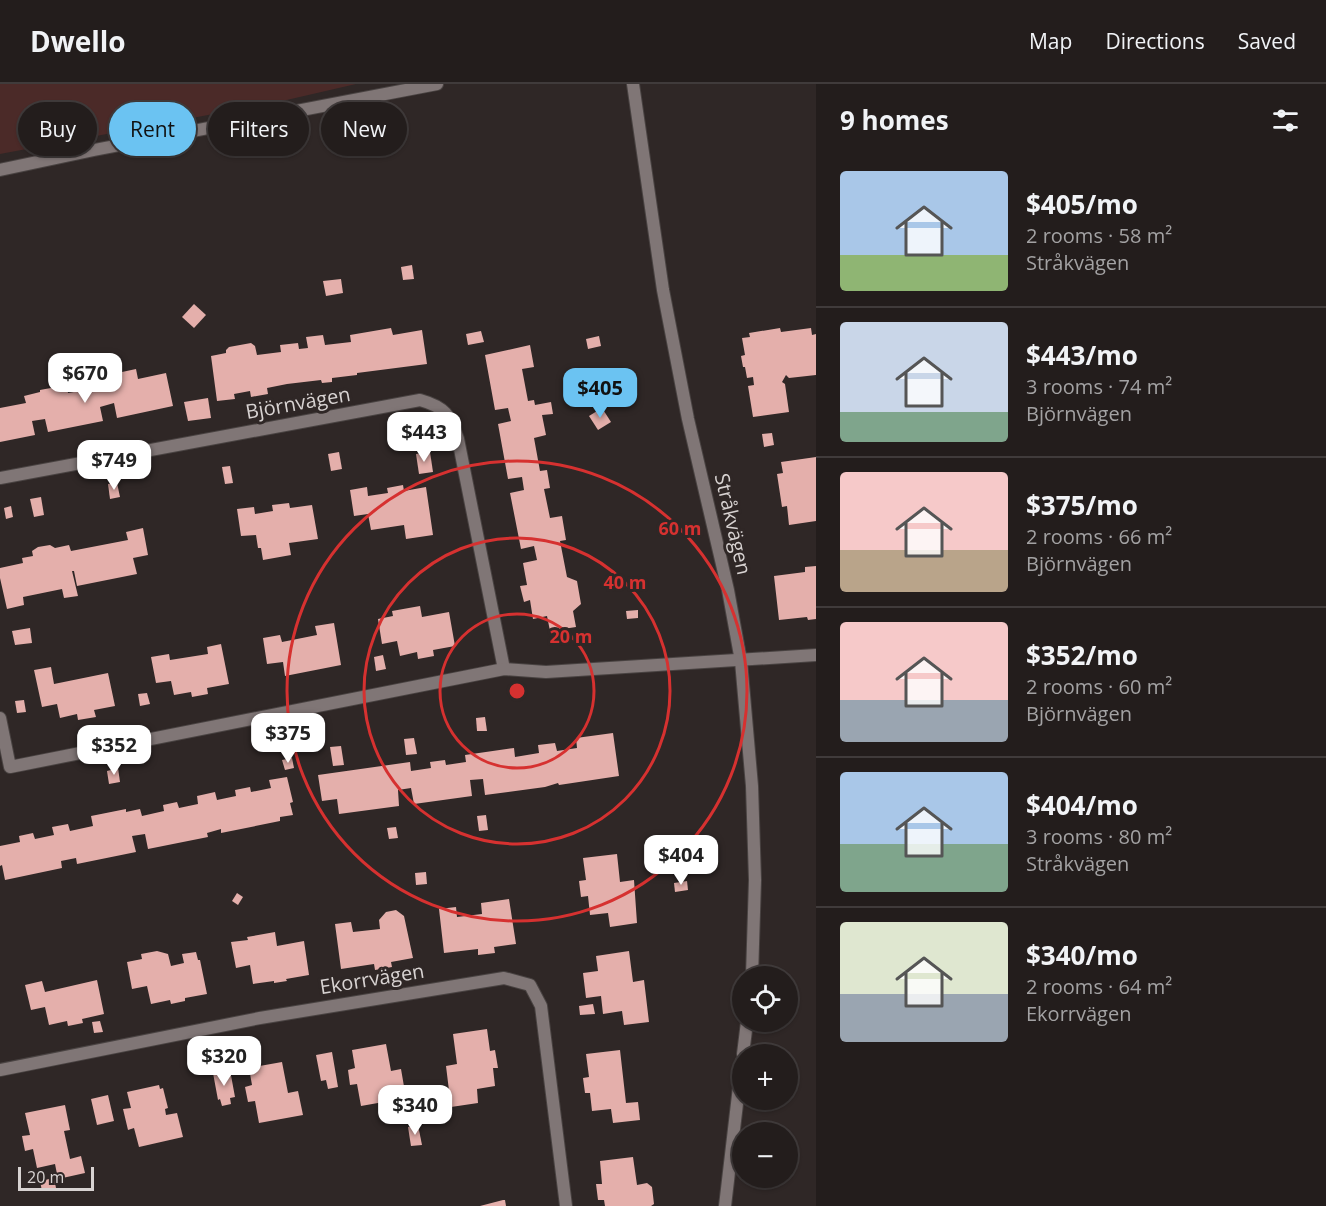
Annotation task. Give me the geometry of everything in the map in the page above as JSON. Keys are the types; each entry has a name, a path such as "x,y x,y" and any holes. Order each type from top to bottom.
{"street":[{"path":"0,170 437,84"},
{"name":"Stråkvägen","path":"633,84 663,290 683,396 728,590 741,660 753,797 755,880 752,966"},
{"name":"Björnvägen","path":"0,478 420,400 438,406 452,421 458,439 504,669"},
{"path":"0,718 10,767 504,669 546,672 816,655"},
{"name":"Ekorrvägen","path":"0,1070 260,1018 504,978 530,985 541,1006 566,1206"},
{"path":"724,1206 736,1110"}],"shaded area":[{"path":"0,84 356,84 278,102 208,102 208,115 196,117 196,102 109,102 109,134 97,136 97,102 18,102 18,151 0,154"}],"building":[{"path":"412,265 414,279 403,280 401,267"},
{"path":"341,279 343,293 326,296 323,281"},
{"path":"194,304 206,315 194,328 182,317"},
{"path":"391,328 393,335 422,330 427,364 357,373 357,375 332,378 332,382 322,383 321,380 287,384 267,388 268,394 251,397 250,391 234,394 235,399 217,401 211,356 226,353 229,347 251,343 255,346 257,355 281,352 280,345 298,343 299,349 308,348 306,337 323,335 325,345 351,342 350,335"},
{"path":"780,328 781,332 811,328 812,335 816,334 816,375 789,378 786,375 782,382 785,384 789,412 753,417 748,386 754,385 753,377 747,378 745,367 743,367 741,356 745,355 742,338 750,337 749,333"},
{"path":"481,331 484,342 468,345 466,334"},
{"path":"599,336 601,346 588,349 586,339"},
{"path":"530,345 534,367 522,369 528,401 534,400 535,405 551,402 553,414 542,415 546,435 534,438 540,471 547,470 550,488 544,489 550,518 562,516 566,540 560,541 567,577 577,581 581,604 573,611 576,627 550,631 547,616 533,619 530,600 524,602 520,586 527,585 523,563 537,560 534,546 521,549 510,493 524,490 522,477 508,479 498,424 511,421 508,408 495,410 485,355"},
{"path":"136,369 138,379 166,373 173,406 117,418 114,403 100,407 103,421 48,432 45,419 32,421 35,435 0,442 0,408 26,403 24,396 40,392 40,390 67,385 68,393 97,388 95,381 109,378 108,375"},
{"path":"208,398 211,418 188,421 184,402"},
{"path":"602,408 611,422 598,430 589,416"},
{"path":"772,433 774,445 764,447 762,434"},
{"path":"339,452 342,469 331,471 328,454"},
{"path":"430,452 433,472 419,474 416,454"},
{"path":"816,457 816,521 789,525 787,506 782,507 777,474 783,473 781,462"},
{"path":"230,466 233,483 225,484 222,467"},
{"path":"117,483 120,497 110,499 108,484"},
{"path":"403,485 404,491 426,487 433,535 406,539 404,525 371,530 368,514 354,516 350,490 367,487 368,496 388,493 387,488"},
{"path":"41,497 44,515 34,517 30,499"},
{"path":"289,503 290,508 312,505 318,539 289,543 291,555 263,560 256,535 241,536 237,509 254,507 255,514 273,511 272,505"},
{"path":"11,506 13,517 6,519 4,508"},
{"path":"143,528 148,555 133,558 137,574 77,586 74,571 72,571 78,596 64,598 62,589 23,597 24,605 7,609 0,568 23,563 22,558 33,556 32,551 38,547 50,545 55,548 69,545 71,551 128,540 126,532"},
{"path":"816,566 816,619 808,620 807,617 779,620 774,576 805,572 805,567"},
{"path":"420,606 422,617 449,612 455,646 433,650 434,656 418,659 417,652 400,656 397,641 382,644 378,619 393,616 392,611"},
{"path":"638,610 638,618 627,619 626,611"},
{"path":"334,623 341,665 285,676 283,662 267,664 263,638 280,635 282,642 317,635 315,626"},
{"path":"30,628 32,643 15,645 12,631"},
{"path":"221,644 229,684 207,688 208,694 192,697 191,692 174,695 171,681 156,683 151,657 169,654 170,660 208,654 207,647"},
{"path":"383,655 386,669 376,671 374,657"},
{"path":"51,667 54,684 108,673 115,706 94,710 96,717 78,720 77,714 60,718 57,704 42,707 34,670"},
{"path":"147,693 150,704 140,706 138,694"},
{"path":"24,700 26,712 17,713 15,701"},
{"path":"485,717 487,731 477,731 476,718"},
{"path":"613,733 619,776 485,795 483,779 470,780 472,796 414,804 411,788 398,790 399,806 339,814 337,799 322,801 318,775 410,762 411,771 431,768 430,762 445,760 446,765 466,762 465,755 514,748 515,757 539,753 538,745 555,743 557,751 577,748 576,738"},
{"path":"414,738 417,754 406,755 404,739"},
{"path":"341,746 344,765 333,766 330,747"},
{"path":"292,758 294,768 285,770 282,760"},
{"path":"118,768 120,782 109,784 107,771"},
{"path":"287,777 293,802 290,803 293,815 280,817 280,821 221,833 221,829 207,833 208,837 148,849 145,834 132,836 136,852 77,864 76,858 61,861 62,868 5,880 2,865 0,866 0,846 20,842 19,836 33,833 35,839 54,835 52,827 68,824 70,831 93,826 91,816 126,809 126,812 140,809 142,816 164,811 163,805 177,802 179,808 198,804 197,796 215,792 217,800 236,796 235,790 250,787 251,792 271,788 269,780"},
{"path":"486,815 488,830 479,831 477,816"},
{"path":"396,827 398,838 389,839 387,828"},
{"path":"617,854 620,882 634,880 637,923 610,927 608,913 590,915 588,896 581,897 579,881 586,880 583,858"},
{"path":"426,872 427,884 416,885 415,873"},
{"path":"687,881 688,890 675,892 674,883"},
{"path":"237,893 243,897 238,905 232,901"},
{"path":"509,899 516,944 494,947 495,953 478,955 478,949 444,953 439,909 456,907 457,917 482,914 481,903"},
{"path":"396,910 404,916 413,958 391,962 392,967 375,970 374,964 341,969 335,924 351,922 353,932 380,929 379,920 386,912"},
{"path":"275,932 277,946 304,941 309,975 286,979 287,981 253,984 250,965 236,968 231,942 248,940 247,937"},
{"path":"157,951 168,954 171,966 184,963 182,954 196,952 200,960 207,994 185,998 185,1001 171,1004 170,1000 151,1004 147,986 132,989 127,962 142,959 141,954"},
{"path":"629,951 633,982 644,980 649,1022 624,1025 622,1011 603,1014 601,996 586,998 583,973 598,971 596,956"},
{"path":"97,980 104,1014 82,1019 83,1023 68,1026 67,1021 49,1025 45,1007 31,1010 25,985 42,981 45,992"},
{"path":"593,1004 595,1014 580,1015 579,1006"},
{"path":"100,1021 103,1032 94,1033 92,1022"},
{"path":"487,1029 490,1051 495,1050 498,1068 493,1068 495,1086 477,1089 478,1103 451,1107 446,1066 457,1064 453,1034"},
{"path":"386,1044 391,1071 401,1069 406,1098 361,1106 357,1084 350,1085 348,1070 355,1068 352,1050"},
{"path":"620,1050 626,1103 638,1102 640,1120 613,1123 611,1109 592,1111 590,1093 585,1093 583,1078 589,1077 586,1054"},
{"path":"332,1052 338,1087 328,1089 326,1080 321,1081 316,1055"},
{"path":"282,1062 288,1093 298,1091 303,1115 259,1123 255,1101 248,1102 245,1087 252,1085 249,1068"},
{"path":"230,1070 235,1097 230,1098 231,1104 222,1106 220,1099 218,1100 213,1073"},
{"path":"159,1085 160,1089 163,1088 168,1108 165,1109 166,1115 177,1113 183,1137 139,1147 134,1128 128,1130 123,1109 131,1108 127,1092"},
{"path":"108,1095 114,1121 97,1125 91,1099"},
{"path":"65,1105 70,1130 64,1131 70,1159 81,1156 85,1173 58,1179 55,1164 37,1168 33,1149 25,1151 22,1136 30,1135 25,1113"},
{"path":"418,1125 422,1145 411,1146 408,1127"},
{"path":"633,1157 637,1185 647,1183 652,1187 654,1204 651,1206 605,1206 604,1200 598,1200 596,1184 602,1184 600,1161"},
{"path":"54,1178 56,1188 42,1191 40,1181"},
{"path":"503,1200 506,1206 480,1206"}]}
